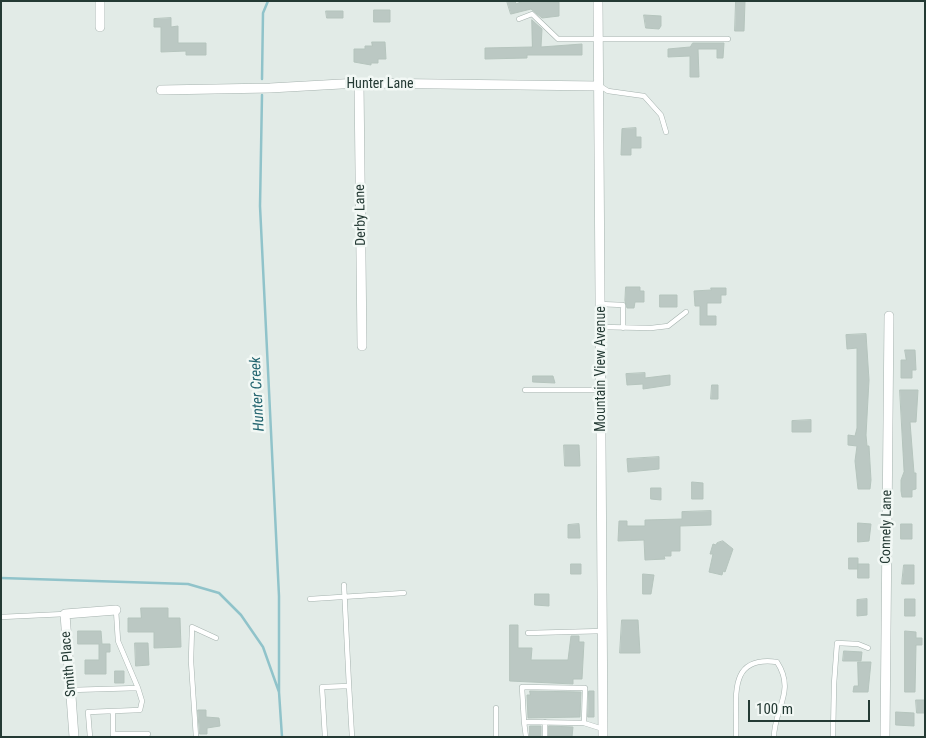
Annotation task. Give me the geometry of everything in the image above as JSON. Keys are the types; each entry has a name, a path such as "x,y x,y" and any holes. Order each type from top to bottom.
{"street":[{"path":"100,1 100,27"},
{"name":"Mountain View Avenue","path":"598,1 603,733"},
{"name":"Hunter Lane","path":"161,90 359,84 598,86"},
{"name":"Derby Lane","path":"359,84 362,346"},
{"name":"Connely Lane","path":"884,737 889,316"},
{"name":"Smith Place","path":"74,737 64,614 116,610"}],"lane":[{"path":"518,19 532,14 558,39 728,39"},
{"path":"598,86 608,91 644,96 661,115 666,132"},
{"path":"600,304 623,304 623,328"},
{"path":"600,327 668,326 686,312"},
{"path":"525,390 601,390"},
{"path":"344,585 352,737"},
{"path":"310,599 404,593"},
{"path":"90,737 88,712 140,710 142,702 118,641 116,610"},
{"path":"1,617 64,614"},
{"path":"196,737 191,661 192,627 216,638"},
{"path":"528,634 603,632"},
{"path":"834,737 834,684 837,643 858,644 868,648"},
{"path":"736,737 736,691 740,675 748,664 760,659 777,662 783,671 785,687 783,706 774,727 774,737"},
{"path":"325,737 322,688 349,686"},
{"path":"526,737 522,687 585,688 584,723"},
{"path":"71,690 138,688"},
{"path":"496,708 496,737"},
{"path":"113,711 112,735 148,734"},
{"path":"524,722 584,723 603,733"},
{"path":"545,722 545,737"}],"building":[{"path":"507,1 515,1 516,4 523,1 559,2 559,16 542,18 531,9 511,14"},
{"path":"736,1 745,1 744,31 735,31"},
{"path":"374,10 390,10 390,22 374,22"},
{"path":"326,11 343,11 343,18 327,18"},
{"path":"644,15 661,16 661,26 659,29 646,28"},
{"path":"171,18 171,27 178,26 178,43 206,43 206,55 186,55 186,51 161,52 161,27 154,27 154,19"},
{"path":"532,20 542,29 541,47 582,44 582,55 527,55 527,58 485,59 485,48 532,47"},
{"path":"372,42 385,42 386,59 378,59 378,63 371,63 371,65 354,62 354,49 365,49 365,46 372,46"},
{"path":"693,43 724,43 723,58 717,58 717,49 698,49 699,77 690,77 690,56 668,57 668,49 690,47"},
{"path":"636,128 636,137 641,137 641,148 631,148 631,155 621,155 622,129"},
{"path":"626,287 640,287 640,291 644,291 644,302 635,302 634,308 627,308 625,301"},
{"path":"711,288 726,288 726,295 721,295 721,303 707,303 707,316 716,316 716,325 700,325 700,306 695,306 694,291 711,290"},
{"path":"660,295 677,295 677,307 660,307"},
{"path":"866,334 869,380 866,435 867,446 869,446 871,480 870,489 858,489 855,461 857,446 848,445 848,435 855,436 857,428 857,348 847,349 846,335"},
{"path":"905,350 915,350 916,370 912,370 912,378 901,378 901,360 906,360"},
{"path":"645,373 645,378 670,375 670,385 643,389 643,384 627,385 626,374"},
{"path":"533,376 553,376 555,383 533,382"},
{"path":"712,385 718,385 718,399 711,399"},
{"path":"900,390 918,390 916,422 910,422 914,473 916,473 916,489 912,490 912,497 902,497 901,491 901,480 904,472"},
{"path":"811,420 811,432 792,432 792,421"},
{"path":"564,445 579,445 580,466 565,466"},
{"path":"659,457 659,469 628,472 627,459"},
{"path":"692,482 703,483 703,499 692,499"},
{"path":"651,488 661,488 661,500 651,499"},
{"path":"711,511 711,525 680,526 680,551 671,551 671,556 664,556 665,559 645,560 644,540 618,541 619,521 627,521 627,526 645,526 645,520 682,519 682,512"},
{"path":"858,523 871,524 869,541 858,542"},
{"path":"579,524 580,538 568,538 568,525"},
{"path":"901,524 912,524 912,539 901,539"},
{"path":"723,541 733,549 725,572 723,571 722,575 709,572 713,554 710,554 713,544 716,545"},
{"path":"849,558 858,558 858,569 849,569"},
{"path":"571,564 581,564 581,574 571,574"},
{"path":"858,564 869,564 869,578 858,578"},
{"path":"904,565 914,565 914,584 902,584"},
{"path":"643,574 654,575 651,594 643,594"},
{"path":"535,594 549,594 549,606 535,605"},
{"path":"867,599 867,615 857,616 857,600"},
{"path":"905,599 915,599 915,616 905,616"},
{"path":"141,608 168,608 168,618 180,618 181,647 154,648 154,632 128,632 128,618 141,618"},
{"path":"622,620 638,620 640,653 620,653"},
{"path":"510,625 518,625 518,648 532,648 531,660 568,660 571,636 579,636 579,642 584,642 582,679 573,679 573,684 510,681"},
{"path":"78,631 101,631 102,644 110,644 110,652 106,652 106,674 85,674 85,660 99,660 99,644 78,644"},
{"path":"905,631 916,632 916,638 922,638 922,645 916,645 915,692 905,692"},
{"path":"135,643 148,643 149,665 136,666"},
{"path":"844,651 862,652 861,661 843,661"},
{"path":"858,662 871,662 868,692 853,692 854,686 858,686"},
{"path":"115,671 124,671 124,683 115,683"},
{"path":"530,691 581,692 580,717 528,718 527,695 530,695"},
{"path":"589,691 594,691 594,717 588,717"},
{"path":"916,700 925,700 925,713 917,713"},
{"path":"198,710 206,710 206,717 219,718 220,726 207,728 207,734 200,734"},
{"path":"896,712 914,713 914,726 896,725"},
{"path":"530,726 541,726 541,737 530,737"},
{"path":"549,726 573,727 572,737 549,737"}],"waterway":[{"name":"Hunter Creek","path":"262,79 263,13 268,1"},
{"name":"Hunter Creek","path":"262,95 260,206 279,596 279,692"},
{"path":"1,578 188,584 219,593 241,615 263,647 279,692 282,737"}]}
